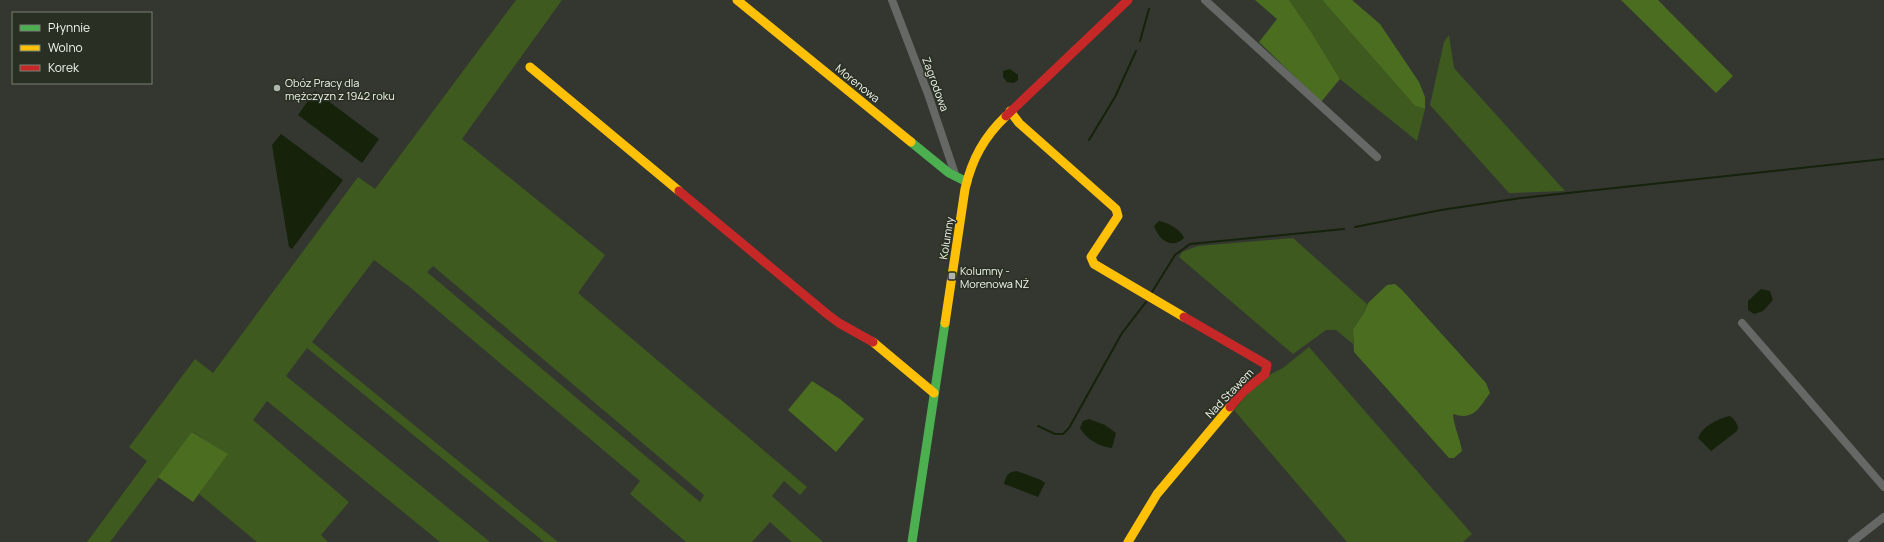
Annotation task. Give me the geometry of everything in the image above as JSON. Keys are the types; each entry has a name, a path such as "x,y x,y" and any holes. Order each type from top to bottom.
{"street":[{"name":"Morenowa","path":"737,0 956,177 967,182"},
{"path":"886,0 896,9"},
{"name":"Zagrodowa","path":"892,0 928,94 956,177"},
{"name":"Kolumny","path":"912,542 967,182 973,160 984,139 1010,111 1128,0"},
{"path":"1205,0 1377,157"},
{"path":"530,67 827,314 839,323 866,337 934,393"},
{"name":"Nad Stawem","path":"1010,111 1018,123 1116,209 1118,216 1095,249 1091,257 1092,261 1229,344 1254,356 1267,367 1265,374 1243,392 1157,494 1128,542"},
{"path":"1742,322 1884,487"},
{"path":"1852,542 1884,517"}],"green space":[{"path":"516,0 562,0 462,139 605,255 578,293 807,487 800,495 784,481 772,496 823,542 792,542 770,522 752,542 686,542 630,494 640,481 411,288 374,260 312,342 558,542 544,542 307,348 286,376 490,542 440,542 267,401 253,420 349,502 321,535 328,542 257,542 199,494 227,454 193,432 110,542 87,542 147,461 129,447 195,359 213,373 358,177 375,189","holes":["433,266 704,495 700,502 427,272"]},
{"path":"1255,0 1289,0 1312,33 1340,79 1321,102 1259,42 1277,19"},
{"path":"1289,0 1322,0 1415,106 1425,109 1417,141 1340,79 1312,33"},
{"path":"1322,0 1352,0 1380,24 1419,82 1425,97 1425,109 1415,106"},
{"path":"1621,0 1658,0 1733,76 1716,93"},
{"path":"1449,35 1454,68 1565,191 1509,193 1430,105 1444,42"},
{"path":"1293,238 1367,304 1364,313 1353,329 1353,344 1336,330 1326,330 1293,354 1179,257 1182,252 1198,246"},
{"path":"1395,284 1486,383 1490,393 1475,412 1466,416 1453,414 1462,451 1454,458 1449,458 1354,352 1353,329 1364,313 1368,303 1387,285"},
{"path":"1309,347 1472,534 1463,542 1347,542 1234,410 1248,393 1271,374 1283,368"},
{"path":"812,381 840,399 864,419 836,452 788,410"},
{"path":"192,432 228,454 193,502 158,477"}],"shaded area":[{"path":"1010,69 1018,75 1018,80 1014,83 1007,82 1003,77 1003,71"},
{"path":"315,91 379,139 362,163 298,115"},
{"path":"281,134 343,180 292,249 289,247 272,145"},
{"path":"1159,221 1174,227 1184,238 1175,243 1166,242 1156,231 1154,226"},
{"path":"1761,289 1770,291 1773,300 1763,311 1754,314 1748,310 1748,301"},
{"path":"1729,416 1734,419 1738,427 1737,431 1711,451 1698,438 1700,433 1707,426"},
{"path":"1089,419 1105,425 1116,433 1112,448 1094,442 1086,436 1080,428 1083,421"},
{"path":"1017,471 1045,483 1038,497 1004,484 1005,479 1011,472"}],"waterway":[{"path":"1140,41 1149,9"},
{"path":"1089,140 1115,97 1136,51"},
{"path":"1355,227 1441,210 1521,198 1884,159"},
{"path":"1152,292 1175,255 1190,244 1344,229"},
{"path":"1038,426 1055,434 1063,434 1069,428 1122,333 1146,302"}],"traffic: fast":[{"path":"911,142 949,173 967,182"},
{"path":"912,542 945,323"}],"traffic: slow":[{"path":"737,0 911,142"},
{"path":"530,67 679,191"},
{"path":"1010,111 1019,123 1116,209 1118,216 1091,257 1094,264 1184,317"},
{"path":"945,323 965,189 968,178 975,158 985,140 1006,116"},
{"path":"873,342 934,393"},
{"path":"1128,542 1157,494 1230,407"}],"traffic: jam":[{"path":"1006,116 1128,0"},
{"path":"679,191 827,314 839,323 873,342"},
{"path":"1184,317 1267,365 1265,374 1243,392 1230,407"}],"place":[{"name":"Obóz Pracy dla mężczyzn z 1942 roku","path":"277,88"},
{"name":"Kolumny - Morenowa NŻ","path":"952,276"}]}
